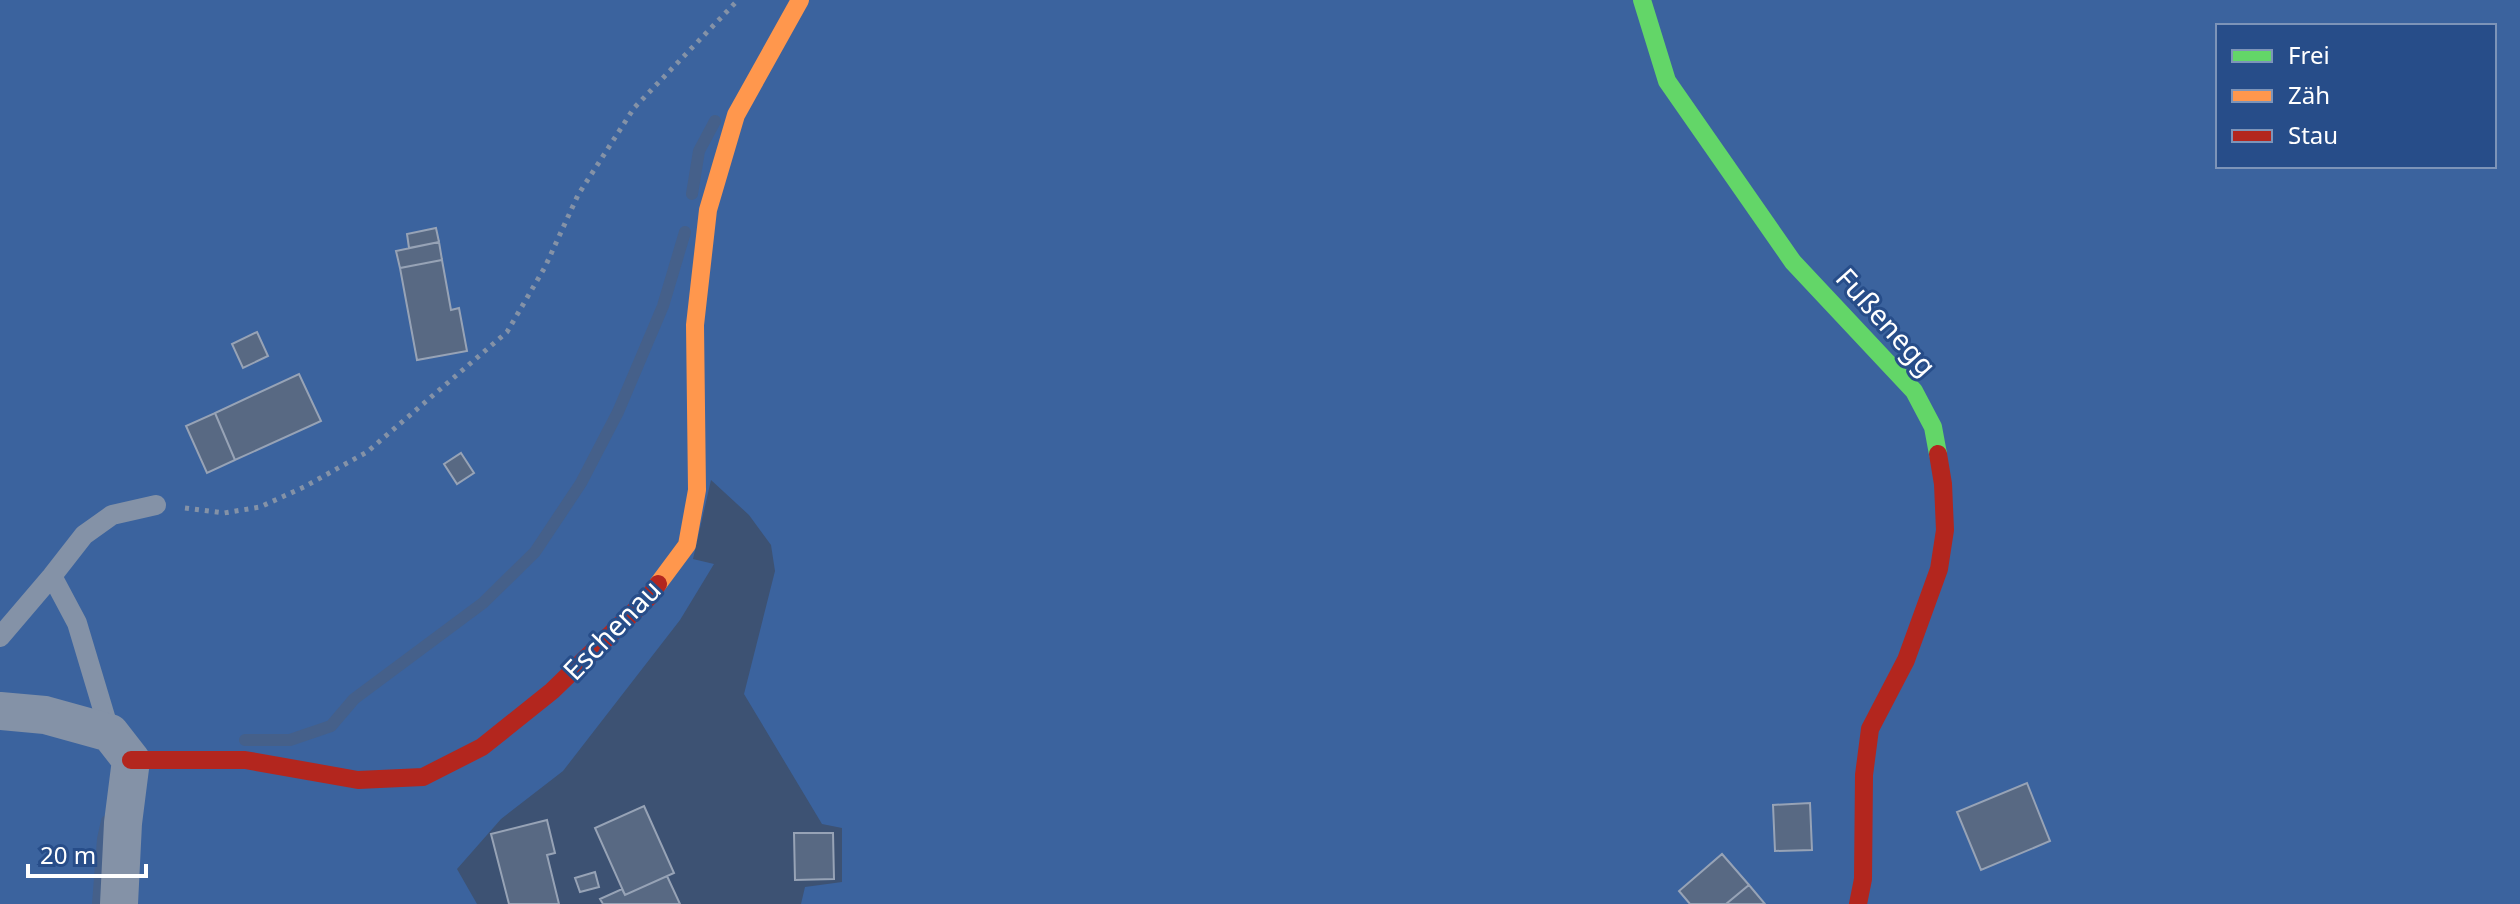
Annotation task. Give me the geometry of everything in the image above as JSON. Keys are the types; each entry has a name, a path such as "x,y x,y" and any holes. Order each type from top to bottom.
{"street":[{"name":"Eschenau","path":"0,711 45,715 120,746 245,760 358,780 423,777 482,747 552,691 649,597 687,545 697,490 695,325 708,210 736,115 800,0"},
{"name":"Fußenegg","path":"1642,0 1667,81 1793,262 1914,391 1933,427 1943,484 1945,530 1939,569 1906,660 1870,729 1864,775 1863,879 1858,904"},
{"path":"119,904 123,823 120,746"}],"lane":[{"path":"0,637 84,535 112,515 156,505"},
{"path":"52,576 77,623 120,746"}],"path":[{"path":"156,505 224,513 260,507 304,487 367,452 507,332 545,267 578,195 634,108 738,0"}],"shaded area":[{"path":"0,0 2520,0 2520,904 801,904 805,887 842,882 842,828 822,824 744,694 775,571 771,545 749,515 711,480 693,559 714,564 680,620 563,771 501,819 457,869 477,904 0,904"}],"building":[{"path":"436,228 439,242 409,248 407,234"},
{"path":"439,242 442,260 400,268 396,251"},
{"path":"442,260 451,310 459,308 467,351 417,360 400,268"},
{"path":"257,332 268,356 243,368 232,344"},
{"path":"299,374 321,421 235,460 215,413"},
{"path":"215,413 235,460 207,473 186,426"},
{"path":"461,453 474,473 457,484 444,464"},
{"path":"2027,783 2050,841 1981,870 1957,812"},
{"path":"1810,803 1812,850 1775,851 1773,805"},
{"path":"644,806 674,873 625,895 595,828"},
{"path":"547,820 555,853 547,855 559,904 509,904 491,834"},
{"path":"794,833 833,833 834,879 795,880"},
{"path":"1722,854 1749,885 1726,904 1690,904 1679,891"},
{"path":"595,872 599,887 580,892 575,878"},
{"path":"667,876 680,904 603,904 600,899 622,889 625,895"},
{"path":"1749,885 1765,904 1726,904"}],"waterway":[{"path":"692,194 699,151 715,121"},
{"path":"245,740 290,740 331,726 354,699 483,603 535,552 581,483 618,412 663,306 685,232"},
{"path":"98,904 107,821"}],"traffic: fast":[{"path":"1642,0 1667,81 1793,262 1914,391 1933,427 1938,454"}],"traffic: slow":[{"path":"658,584 687,545 697,490 695,325 708,210 736,115 800,0"}],"traffic: jam":[{"path":"1858,904 1863,879 1864,775 1870,729 1906,660 1939,569 1945,530 1938,454"},
{"path":"131,760 245,760 358,780 423,777 482,747 552,691 649,597 658,584"}]}
